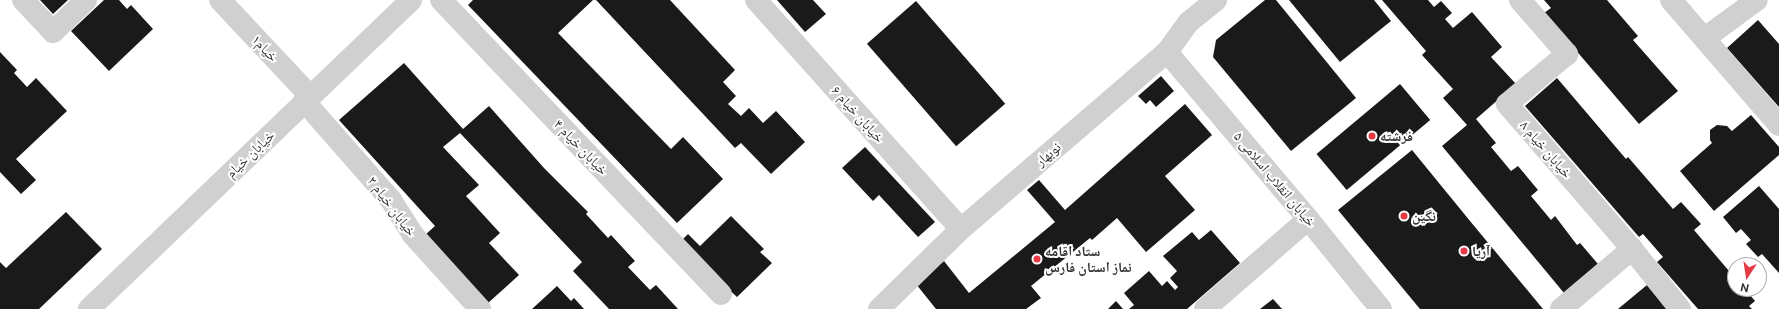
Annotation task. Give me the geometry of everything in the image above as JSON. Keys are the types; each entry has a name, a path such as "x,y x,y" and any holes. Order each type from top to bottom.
{"street":[{"path":"23,0 53,32 86,0"},
{"name":"۱خیام","path":"220,0 307,99"},
{"name":"خیابان خیام","path":"89,309 411,0"},
{"name":"خیابان خیام ۴","path":"441,0 721,294"},
{"name":"خیابان خیام ۶","path":"756,0 961,229"},
{"name":"نوبهار","path":"879,309 961,229 1167,52 1189,22 1216,0"},
{"name":"خیابان خیام ۸","path":"1520,0 1567,54 1507,104 1632,250 1680,309"},
{"path":"1671,0 1779,125"},
{"path":"1705,38 1757,0"},
{"name":"خیابان انقلاب اسلامی ۵","path":"1167,52 1308,219 1380,309"},
{"name":"خیابان خیام ۲","path":"307,99 391,200 413,235 480,309"},
{"path":"1204,309 1308,219"},
{"path":"1561,309 1632,250"}],"building":[{"path":"40,0 68,0 53,14"},
{"path":"104,0 119,0 127,9 131,5 153,29 109,71 71,31"},
{"path":"473,0 593,0 558,33 671,149 683,137 723,179 677,223 468,5"},
{"path":"596,0 670,0 735,70 723,82 736,96 728,104 741,116 749,108 763,123 776,111 805,142 771,174 741,143 735,148"},
{"path":"777,0 813,0 826,14 805,32"},
{"path":"1265,0 1276,0 1356,98 1291,151 1213,57 1216,40"},
{"path":"1289,0 1374,0 1391,21 1340,62"},
{"path":"1382,0 1428,0 1434,7 1441,1 1452,13 1445,19 1453,28 1472,12 1502,47 1491,57 1516,84 1476,119 1496,143 1491,147 1511,171 1518,166 1538,190 1531,196 1551,220 1555,216 1577,245 1580,243 1598,264 1564,293 1442,146 1467,125 1443,98 1453,89 1422,55 1426,51"},
{"path":"1544,0 1607,0 1638,36 1633,40 1678,91 1639,124 1544,13 1551,8"},
{"path":"916,1 1005,104 956,146 867,44"},
{"path":"1758,20 1779,44 1779,107 1727,48"},
{"path":"0,52 17,70 14,73 27,87 36,78 67,111 16,159 36,180 21,194 0,172"},
{"path":"404,63 463,129 489,106 544,168 588,212 586,214 608,238 611,235 635,261 628,267 650,290 656,285 678,309 609,309 573,271 582,262 460,133 443,147 479,185 466,196 500,233 489,243 519,275 488,303 425,235 435,226 339,120"},
{"path":"1161,76 1174,91 1156,107 1150,100 1146,104 1138,96"},
{"path":"1557,78 1626,159 1628,157 1673,209 1681,202 1701,224 1694,230 1727,269 1727,297 1752,297 1755,301 1749,306 1752,309 1698,309 1657,262 1663,257 1643,234 1639,237 1525,106"},
{"name":"فرشته","path":"1400,84 1430,120 1347,190 1317,154"},
{"path":"1185,104 1212,135 1165,176 1195,210 1146,252 1117,218 1092,240 1090,238 1031,286 1041,298 1026,309 936,309 916,284 944,261 969,293 1055,222 1027,190 1039,180 1065,210"},
{"path":"1751,115 1779,147 1779,155 1714,211 1680,171 1712,143 1710,140 1710,130 1717,125 1727,126 1732,131"},
{"path":"865,147 935,222 918,237 879,195 873,201 842,168"},
{"path":"1412,150 1543,309 1420,309 1338,210"},
{"path":"1759,186 1779,209 1779,273 1767,260 1767,257 1762,254 1758,257 1746,244 1751,240 1741,229 1736,233 1723,217"},
{"path":"66,212 102,249 39,309 0,309 0,262 6,268"},
{"path":"731,216 764,249 760,252 772,263 737,297 679,243 688,234 700,246"},
{"path":"1211,230 1240,263 1187,309 1129,309 1134,305 1124,293 1149,271 1162,286 1167,281 1175,290 1178,287 1170,278 1177,271 1163,256 1192,232 1199,240"},
{"path":"1647,285 1667,309 1618,309"},
{"path":"557,286 571,301 574,298 584,309 532,309"},
{"path":"1273,299 1282,309 1260,309"},
{"path":"1116,301 1123,309 1108,309"}],"place":[{"name":"فرشته","path":"1372,136"},
{"name":"نگین","path":"1404,216"},
{"name":"آریا","path":"1464,251"},
{"name":"ستاد اقامه نماز استان فارس","path":"1037,259"}]}
